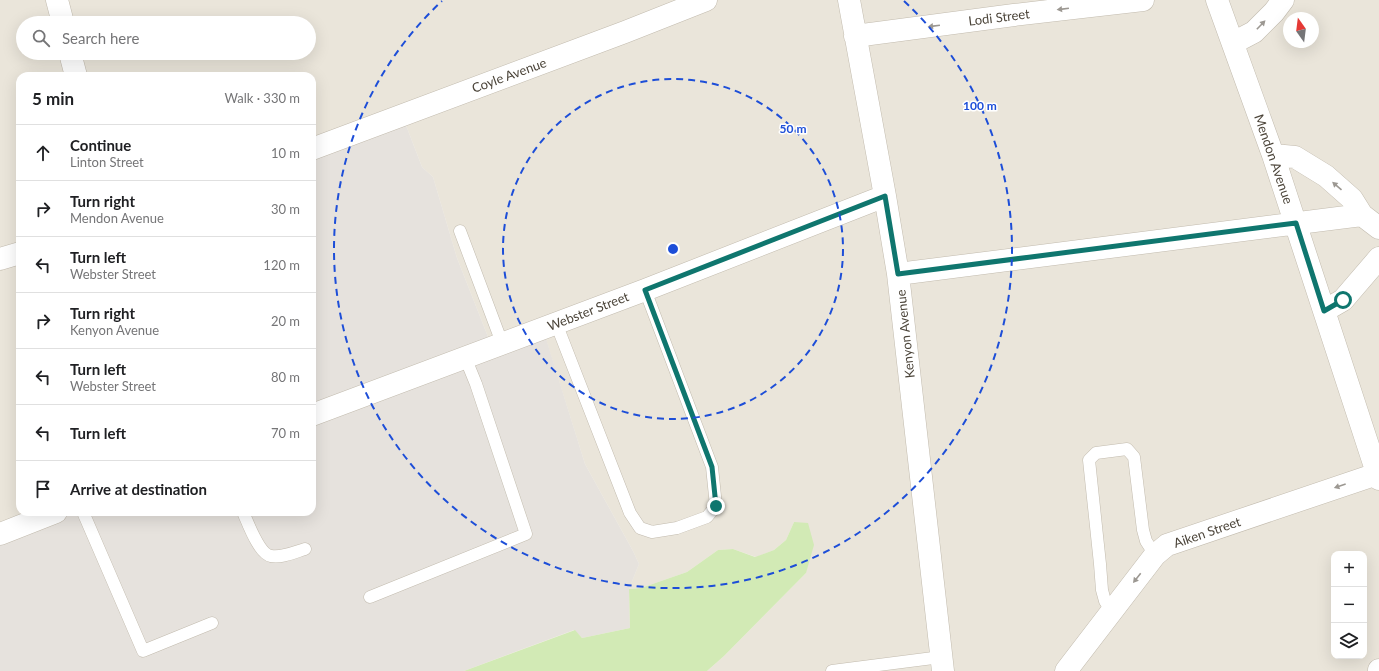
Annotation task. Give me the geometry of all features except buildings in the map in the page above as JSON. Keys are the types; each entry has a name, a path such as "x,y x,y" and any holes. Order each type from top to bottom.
{"street":[{"path":"57,0 61,16"},
{"name":"Coyle Avenue","path":"316,148 625,32 706,0"},
{"name":"Kenyon Avenue","path":"849,0 898,274 942,664"},
{"name":"Lodi Street","path":"856,36 1143,0"},
{"name":"Mendon Avenue","path":"1217,0 1273,155 1378,476"},
{"path":"1233,43 1254,32 1274,12 1283,0"},
{"path":"72,60 75,72"},
{"path":"1273,155 1295,157 1326,176 1352,199 1362,215 1379,228"},
{"name":"Webster Street","path":"316,413 645,290 885,196"},
{"path":"898,274 1362,215"},
{"path":"0,260 16,254"},
{"path":"1324,311 1343,300 1379,258"},
{"name":"Aiken Street","path":"1066,671 1155,554 1167,545 1378,476"},
{"path":"0,534 46,516"}],"lane":[{"path":"460,231 502,343"},
{"path":"556,323 630,513 640,528 652,532 677,528 707,517 716,506 712,467 645,290"},
{"path":"370,597 526,534 476,384 465,357"},
{"path":"1112,611 1105,601 1102,590 1088,460 1096,453 1127,449 1134,457 1143,530 1146,541 1155,554"},
{"path":"85,516 143,651 212,623"},
{"path":"245,516 264,553 271,556 279,556 305,549"},
{"path":"832,671 942,664"}],"shaded area":[{"path":"0,0 1379,0 1379,671 707,671 724,656 806,573 794,522 786,540 774,550 756,557 733,549 718,550 687,572 641,588 629,589 639,564 585,464 544,333 492,347 457,258 433,177 422,167 404,120 316,153 316,72 16,72 16,516 56,516 0,537"},
{"path":"404,120 422,167 433,177 457,258 492,347 544,332 585,464 639,564 629,589 630,628 582,638 574,630 464,671 0,671 0,537 56,516 316,516 316,153"}],"green space":[{"path":"794,522 808,523 814,545 806,573 724,656 707,671 464,671 575,630 582,638 630,628 629,589 641,588 687,572 718,550 733,549 755,557 774,550 786,540"}],"route":[{"path":"716,506 716,491 712,467 645,290 885,196 898,274 1296,223 1324,311 1343,300"}]}
